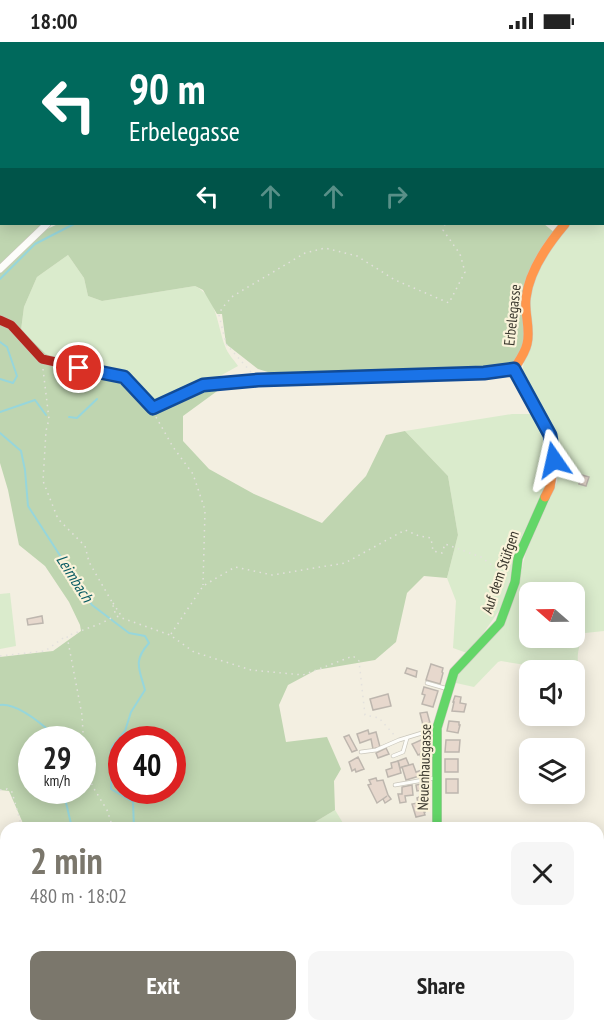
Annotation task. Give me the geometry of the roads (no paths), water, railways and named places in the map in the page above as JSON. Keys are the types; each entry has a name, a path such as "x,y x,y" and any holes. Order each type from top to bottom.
{"street":[{"path":"0,269 46,225"},
{"name":"Erbelegasse","path":"514,369 522,357 528,340 526,299 529,282 557,233 564,225"},
{"path":"0,320 11,326 42,359 124,377 153,408 203,385 258,380 484,373 514,369"},
{"name":"Auf dem Stüfgen","path":"454,672 500,623 515,582 518,558 550,487 554,460 550,435 514,369"},
{"name":"Neuenhausgasse","path":"438,822 437,728 454,672"}],"lane":[{"path":"427,683 449,689"},
{"path":"361,752 376,750 437,728"},
{"path":"393,756 403,752 407,737"},
{"path":"395,786 437,777"}],"waterway":[{"path":"0,279 35,244 72,225"},
{"name":"Leimbach","path":"0,342 7,347 17,376 13,383 0,379"},
{"path":"69,417 77,418 97,399"},
{"path":"0,412 35,400 46,415"},
{"name":"Leimbach","path":"0,433 21,451 28,506 92,605 129,633 145,636 149,643 139,660 139,670 145,690 131,712 125,731 112,747 110,757 111,789 133,802 134,822"},
{"path":"0,705 14,707 44,726"},
{"path":"66,804 71,822"}]}
